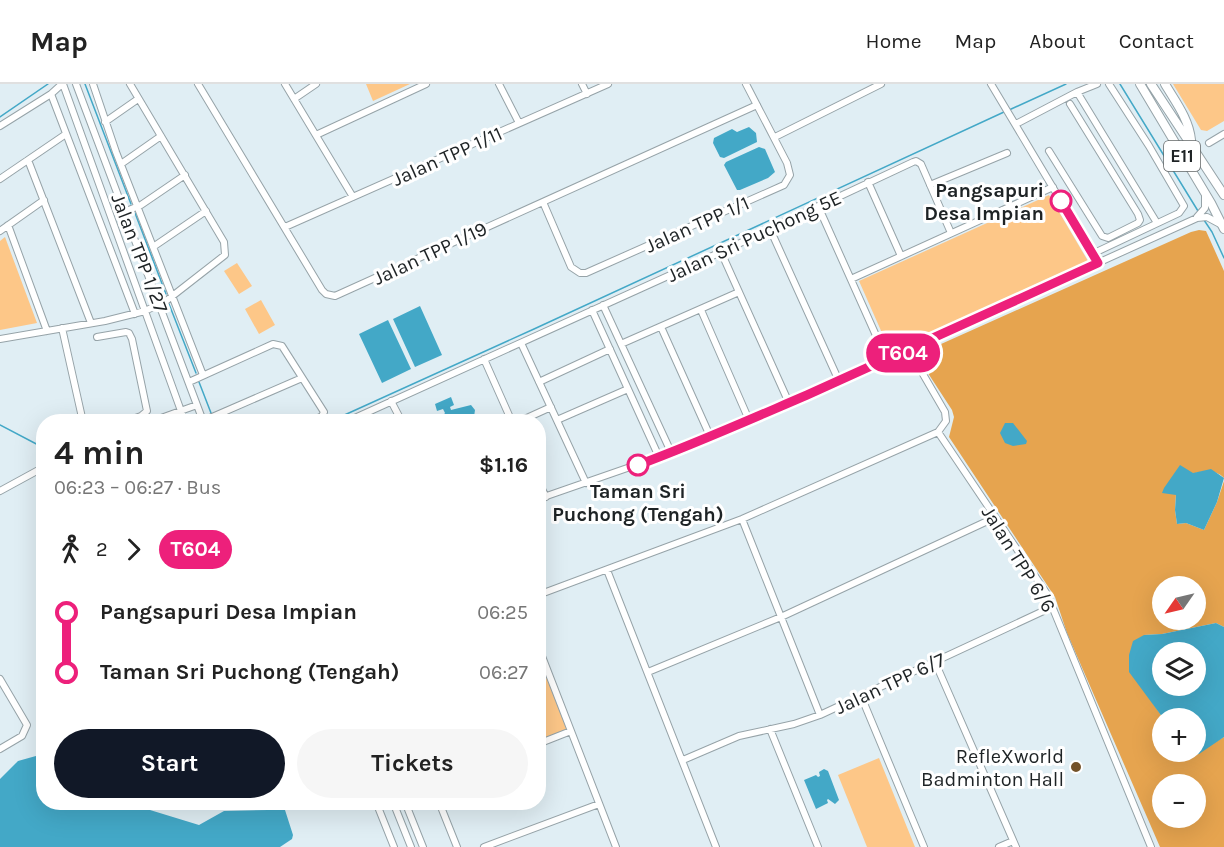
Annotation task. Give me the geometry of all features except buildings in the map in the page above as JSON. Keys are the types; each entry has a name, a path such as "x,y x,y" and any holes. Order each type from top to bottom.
{"highway":[{"name":"E11","path":"1140,84 1223,228"},
{"name":"E11","path":"1151,84 1192,142 1224,195"},
{"path":"1165,84 1183,114 1192,142"}],"street":[{"path":"0,126 63,84"},
{"name":"Jalan TPP 1/27","path":"63,84 182,414"},
{"name":"Jalan TPP 1/27","path":"76,84 200,414"},
{"path":"93,84 137,207 203,375"},
{"path":"0,339 145,311 172,295 225,255 224,242 130,84"},
{"name":"Jalan TPP 1/19","path":"198,84 322,290 326,294 335,296 757,105"},
{"path":"285,84 353,197"},
{"path":"294,99 316,84"},
{"path":"316,135 426,84"},
{"path":"500,84 519,123"},
{"path":"582,84 587,94"},
{"name":"Jalan TPP 1/11","path":"285,227 608,84"},
{"name":"Jalan TPP 1/1","path":"543,202 571,267 580,273 586,273 784,185 789,180 789,170 775,137 746,84"},
{"path":"775,137 881,84"},
{"path":"991,84 1098,263"},
{"path":"1015,123 1097,84"},
{"path":"1092,254 1179,213 1183,208 1183,203 1109,84"},
{"path":"1077,92 1157,223"},
{"name":"Jalan TPP 1/27","path":"51,94 135,314"},
{"path":"105,122 138,99"},
{"path":"1070,104 1145,228"},
{"path":"0,179 66,134"},
{"path":"1209,143 1224,134"},
{"path":"121,164 161,136"},
{"path":"1048,151 1104,238 1135,225 1140,220"},
{"path":"951,233 930,185 1007,153"},
{"path":"28,160 91,323"},
{"name":"Jalan Sri Puchong 5E","path":"364,414 770,230 916,161 921,164 930,185"},
{"path":"1045,174 1059,168"},
{"path":"124,212 137,207 185,176"},
{"path":"868,182 901,256"},
{"path":"851,279 1053,187"},
{"path":"1198,217 1206,204 1205,194"},
{"path":"0,231 44,200"},
{"path":"818,206 887,360"},
{"path":"153,247 206,211"},
{"path":"546,497 659,457 750,420 887,360 1198,217 1207,217 1223,228"},
{"path":"1078,229 1092,222"},
{"path":"8,225 47,331"},
{"path":"770,230 839,381"},
{"path":"721,252 789,403"},
{"path":"621,344 739,292"},
{"path":"603,305 670,452"},
{"path":"592,310 659,457"},
{"path":"701,310 750,420"},
{"path":"661,327 710,436"},
{"path":"62,328 81,414"},
{"path":"97,337 129,333 147,411 143,414"},
{"path":"521,342 586,483"},
{"path":"189,382 273,344 278,344 282,346 324,412 323,414"},
{"path":"539,382 610,350"},
{"path":"546,592 742,519 938,432 946,421 945,412 909,350"},
{"path":"484,359 508,414"},
{"path":"221,414 302,378"},
{"path":"557,420 628,389"},
{"path":"391,401 398,414"},
{"path":"173,414 197,405"},
{"path":"536,414 551,407"},
{"name":"Jalan TPP 6/6","path":"938,432 1047,594 1151,847"},
{"path":"0,491 36,471"},
{"path":"648,672 781,617 994,518"},
{"name":"Jalan TPP 6/7","path":"742,519 820,715 1053,607"},
{"path":"607,570 716,847"},
{"path":"935,662 1014,844 999,847"},
{"path":"546,667 616,847"},
{"path":"0,679 27,725 22,736 0,749"},
{"path":"861,696 924,847"},
{"path":"683,760 724,742 820,715"},
{"path":"770,729 818,847"},
{"path":"546,741 571,731"},
{"path":"484,847 599,804"},
{"path":"379,810 394,847"},
{"path":"396,810 411,847"},
{"path":"408,810 423,847"},
{"path":"442,810 457,847"}],"shaded area":[{"path":"366,84 410,84 373,101"},
{"path":"1173,84 1224,84 1224,121 1207,131 1201,130"},
{"path":"1049,195 1088,261 890,351 859,281"},
{"path":"1206,231 1224,271 1224,478 1217,473 1210,472 1193,474 1180,466 1170,494 1176,494 1177,524 1186,523 1204,530 1224,481 1224,627 1216,623 1206,625 1206,576 1152,576 1152,630 1182,630 1144,635 1152,702 1156,708 1152,708 1152,762 1206,762 1206,747 1224,737 1224,847 1160,847 1067,633 1055,597 949,437 954,417 952,410 922,364 921,353 1191,232"},
{"path":"5,237 37,323 0,330 0,241"},
{"path":"237,263 252,286 239,294 224,271"},
{"path":"261,300 275,325 259,334 245,309"},
{"path":"546,676 567,730 546,738"},
{"path":"879,758 915,847 867,847 838,775"}],"water":[{"path":"749,127 756,133 757,142 724,158 720,157 713,143 714,138 732,129 737,132"},
{"path":"759,147 765,149 775,172 768,178 737,190 724,165"},
{"path":"420,306 442,355 415,367 393,319"},
{"path":"388,320 411,369 382,383 359,334"},
{"path":"451,397 454,405 450,407 451,410 471,405 475,410 474,414 444,414 443,409 437,411 435,404"},
{"path":"1005,423 1013,423 1027,441 1026,444 1013,446 1005,443 1000,433"},
{"path":"1180,465 1193,473 1211,469 1224,478 1217,502 1204,530 1186,523 1177,524 1176,495 1162,493"},
{"path":"1216,623 1224,627 1224,737 1206,749 1206,708 1156,708 1129,672 1129,655 1133,641 1144,635 1182,630 1206,630 1206,625"},
{"path":"36,756 36,810 150,810 199,825 224,811 285,810 293,835 292,839 280,847 0,847 0,779 18,761"},
{"path":"824,769 828,771 839,800 835,804 828,799 828,803 816,809 804,780 816,775 820,776 819,772"}],"waterway":[{"path":"0,117 48,84"},
{"path":"85,84 131,204"},
{"path":"1009,110 1066,84"},
{"path":"1120,84 1198,211"},
{"path":"347,414 1004,112"},
{"path":"135,213 166,294"},
{"path":"1204,220 1224,258"},
{"path":"169,304 196,373"},
{"path":"199,382 211,413"},
{"path":"0,425 36,444"}],"bus line":[{"name":"T604","path":"638,465 750,420 1098,263 1061,201"}],"place":[{"name":"Pangsapuri Desa Impian","path":"1061,201"},
{"name":"Taman Sri Puchong (Tengah)","path":"638,465"},
{"name":"RefleXworld Badminton Hall","path":"1076,767"}]}
